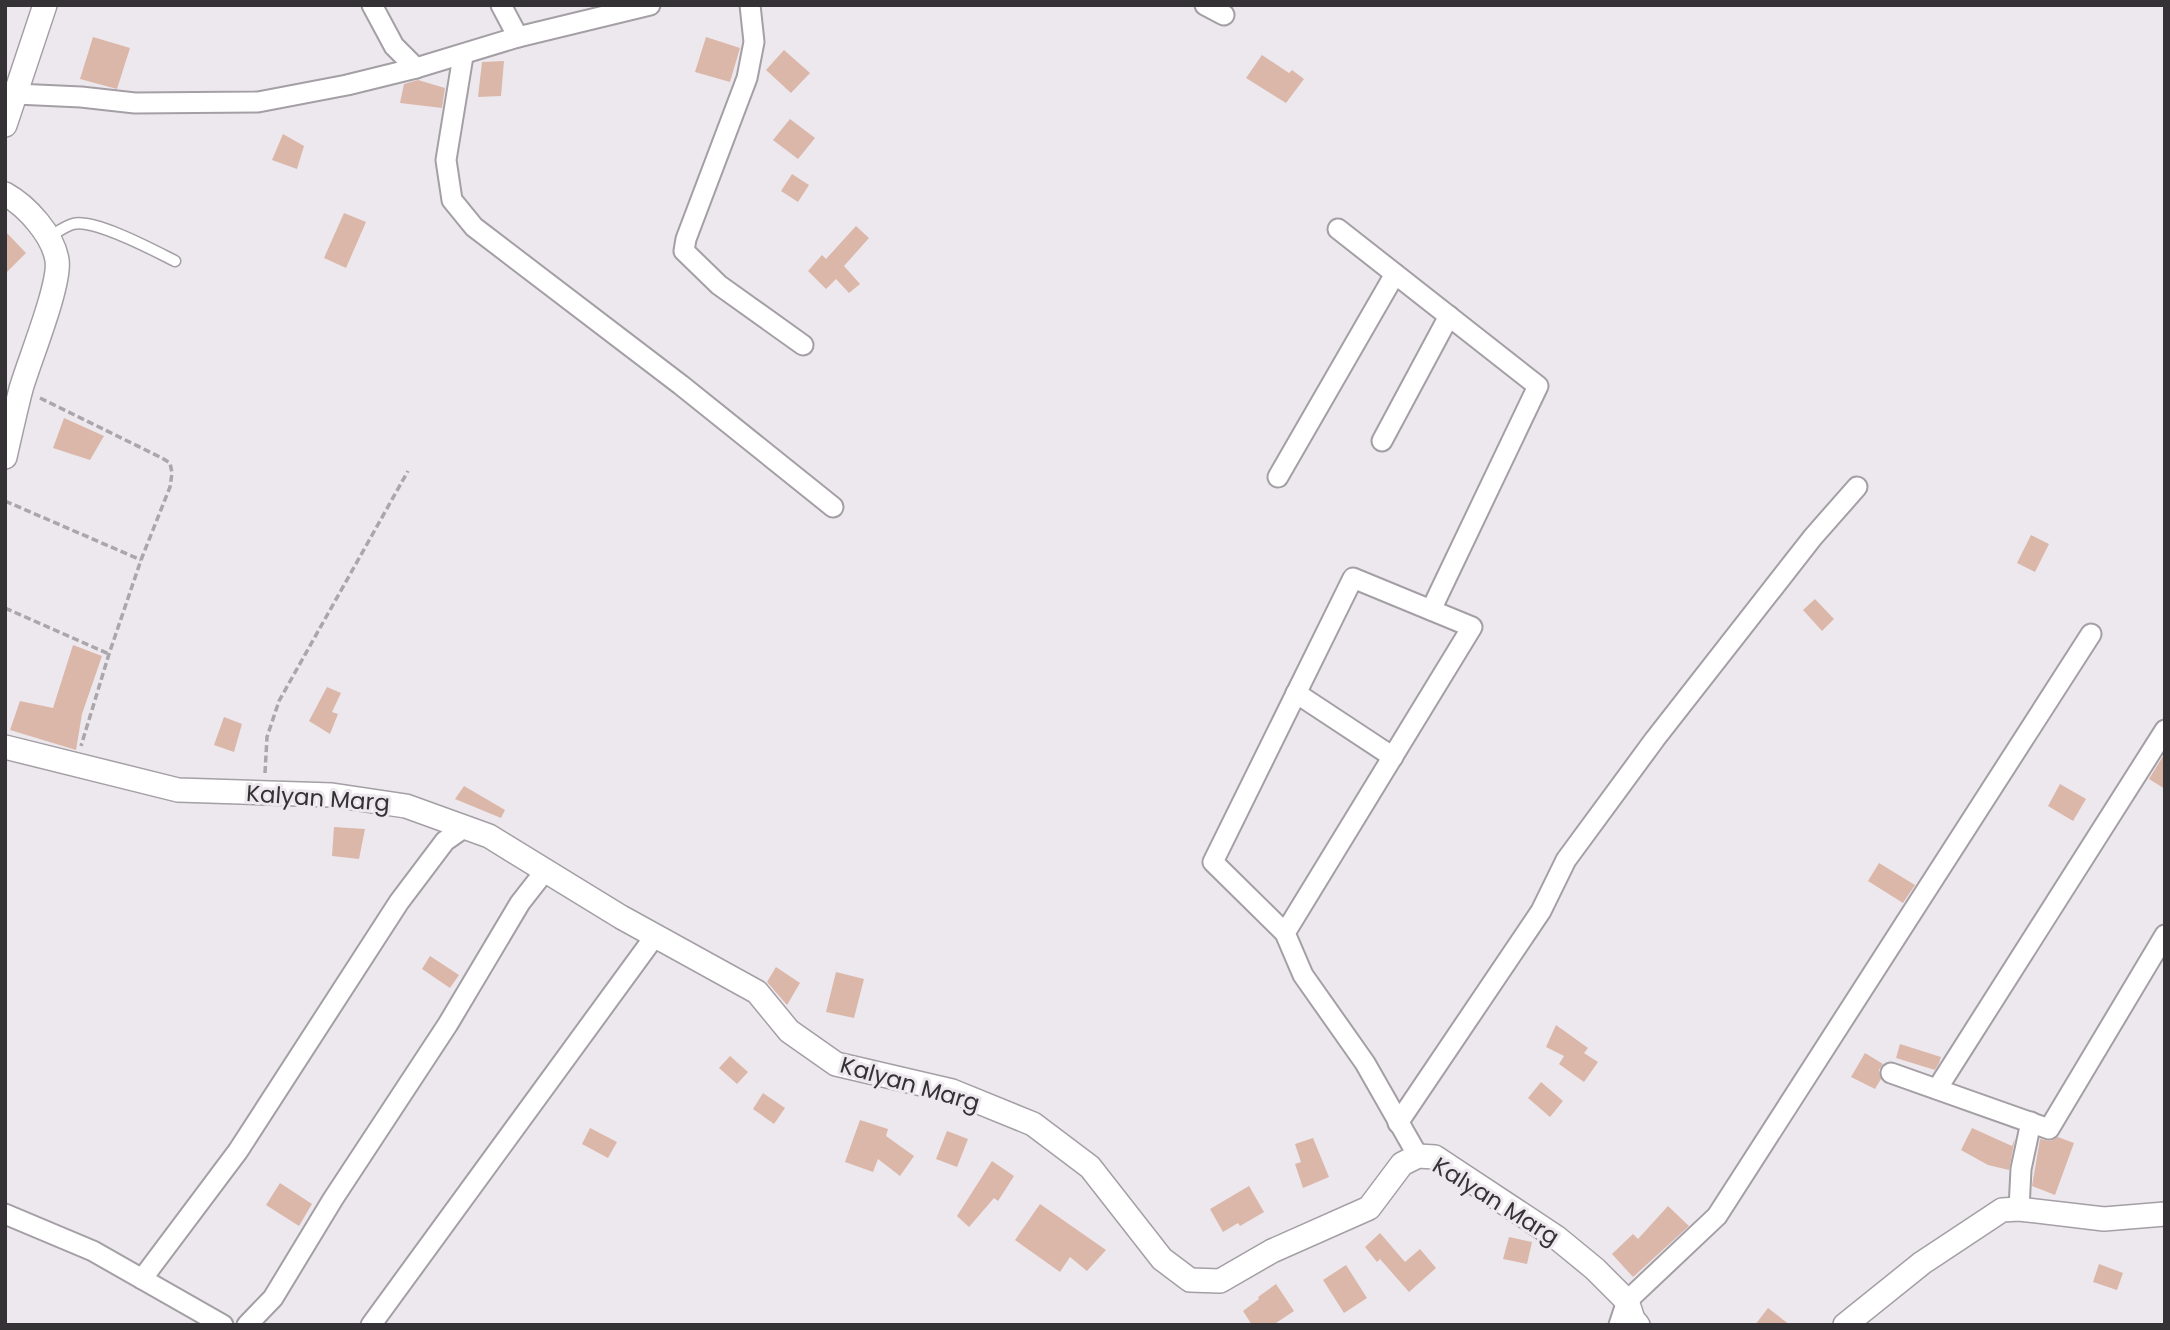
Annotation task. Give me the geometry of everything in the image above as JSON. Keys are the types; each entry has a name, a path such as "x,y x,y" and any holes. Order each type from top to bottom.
{"street":[{"path":"5,125 45,5"},
{"path":"372,5 394,46 416,68"},
{"path":"501,5 518,37"},
{"path":"16,94 135,103 258,102 347,85 416,68 628,7 650,5"},
{"path":"750,5 754,42 747,78 686,239 684,251 719,285 803,345"},
{"path":"1205,5 1224,16"},
{"path":"463,56 446,160 452,200 474,227 681,385 833,507"},
{"path":"5,194 27,212 49,237 55,250 58,270 21,389 5,457"},
{"path":"1338,229 1538,386 1431,610"},
{"path":"1278,477 1395,274"},
{"path":"1382,440 1449,316"},
{"path":"1398,1122 1541,911 1566,860 1655,739 1813,537 1857,487"},
{"path":"1285,933 1472,627 1353,578 1213,862 1285,933 1303,975 1365,1063 1418,1156"},
{"path":"1619,1325 1627,1301 1717,1216 2091,634"},
{"path":"1296,693 1393,757"},
{"path":"1937,1089 2165,730"},
{"name":"Kalyan Marg","path":"5,747 178,790 332,795 406,806 489,836 655,936 757,992 789,1031 836,1064 952,1091 1033,1124 1090,1167 1162,1259 1189,1280 1220,1280 1272,1251 1369,1208 1402,1164 1418,1156 1435,1157 1556,1237 1595,1269 1627,1301 1638,1325"},
{"path":"142,1279 238,1151 399,902 445,841 465,827"},
{"path":"247,1325 273,1298 333,1199 448,1024 520,903 545,871"},
{"path":"1891,1073 2049,1129 2165,935"},
{"path":"371,1325 655,936"},
{"path":"2019,1209 2021,1169 2031,1122"},
{"path":"1846,1325 1922,1263 2002,1210 2019,1209 2104,1219 2165,1214"},
{"path":"5,1214 93,1251 223,1325"}],"lane":[{"path":"49,237 73,224 83,223 103,228 176,261"}],"path":[{"path":"21,389 170,463 172,473 170,486 108,654 75,765"},
{"path":"264,793 267,737 279,701 408,471"},
{"path":"5,501 141,560"},
{"path":"5,608 108,654"}],"building":[{"path":"93,37 130,48 117,89 80,79"},
{"path":"706,37 740,48 730,82 695,72"},
{"path":"784,50 810,73 791,93 766,70"},
{"path":"1262,55 1289,73 1292,70 1304,79 1286,103 1246,78"},
{"path":"504,61 501,96 478,97 482,62"},
{"path":"418,80 445,88 442,108 400,103 404,84"},
{"path":"790,119 815,138 798,159 773,140"},
{"path":"283,134 304,146 297,169 272,160"},
{"path":"792,174 809,185 798,202 781,191"},
{"path":"344,213 366,222 346,268 324,258"},
{"path":"856,226 869,238 844,266 860,284 849,293 836,279 826,289 808,271 822,255 826,259"},
{"path":"5,231 26,253 5,274"},
{"path":"64,418 104,436 90,460 53,448"},
{"path":"2031,535 2049,544 2035,572 2017,563"},
{"path":"1815,599 1834,619 1822,631 1803,610"},
{"path":"73,645 102,656 82,714 76,750 10,730 20,701 53,708"},
{"path":"327,687 341,693 332,712 338,714 330,734 309,721"},
{"path":"224,717 242,724 234,752 214,745"},
{"path":"2165,753 2165,789 2149,779"},
{"path":"2060,784 2086,799 2073,821 2048,806"},
{"path":"464,786 505,810 501,818 455,799"},
{"path":"334,827 365,829 359,859 332,856"},
{"path":"1879,863 1915,885 1903,903 1868,881"},
{"path":"430,956 459,975 450,988 422,969"},
{"path":"776,967 800,983 787,1005 767,982"},
{"path":"836,972 864,979 854,1018 826,1012"},
{"path":"1556,1025 1588,1048 1584,1053 1598,1062 1584,1082 1559,1064 1564,1056 1546,1047"},
{"path":"1900,1044 1941,1057 1935,1070 1896,1058"},
{"path":"1865,1053 1883,1064 1879,1070 1881,1079 1875,1089 1851,1077"},
{"path":"730,1056 748,1072 737,1084 719,1068"},
{"path":"1541,1082 1563,1101 1550,1117 1528,1098"},
{"path":"763,1093 785,1108 774,1124 753,1109"},
{"path":"860,1120 888,1129 886,1136 914,1156 900,1176 878,1159 873,1172 845,1162"},
{"path":"590,1128 617,1142 608,1158 582,1144"},
{"path":"1972,1128 2012,1146 2015,1138 2009,1170 1988,1165 1961,1150"},
{"path":"947,1131 968,1139 957,1167 936,1159"},
{"path":"2058,1137 2074,1143 2055,1195 2032,1186 2040,1139 2050,1141"},
{"path":"1313,1138 1329,1177 1303,1188 1295,1164 1301,1162 1295,1144"},
{"path":"992,1161 1014,1176 998,1201 994,1198 969,1227 957,1216"},
{"path":"280,1183 312,1204 299,1226 266,1205"},
{"path":"1249,1186 1264,1212 1223,1232 1210,1209"},
{"path":"1040,1204 1106,1250 1087,1271 1070,1257 1060,1272 1015,1240"},
{"path":"1668,1206 1689,1226 1633,1277 1612,1254 1633,1234 1638,1239"},
{"path":"1380,1233 1405,1262 1420,1249 1436,1268 1409,1292 1380,1259 1377,1262 1365,1247"},
{"path":"1509,1237 1532,1242 1527,1264 1503,1259"},
{"path":"2099,1264 2123,1273 2117,1290 2093,1282"},
{"path":"1346,1265 1367,1298 1344,1313 1323,1280"},
{"path":"1276,1284 1294,1311 1273,1325 1252,1325 1243,1311"},
{"path":"1768,1308 1790,1325 1755,1325"}]}
